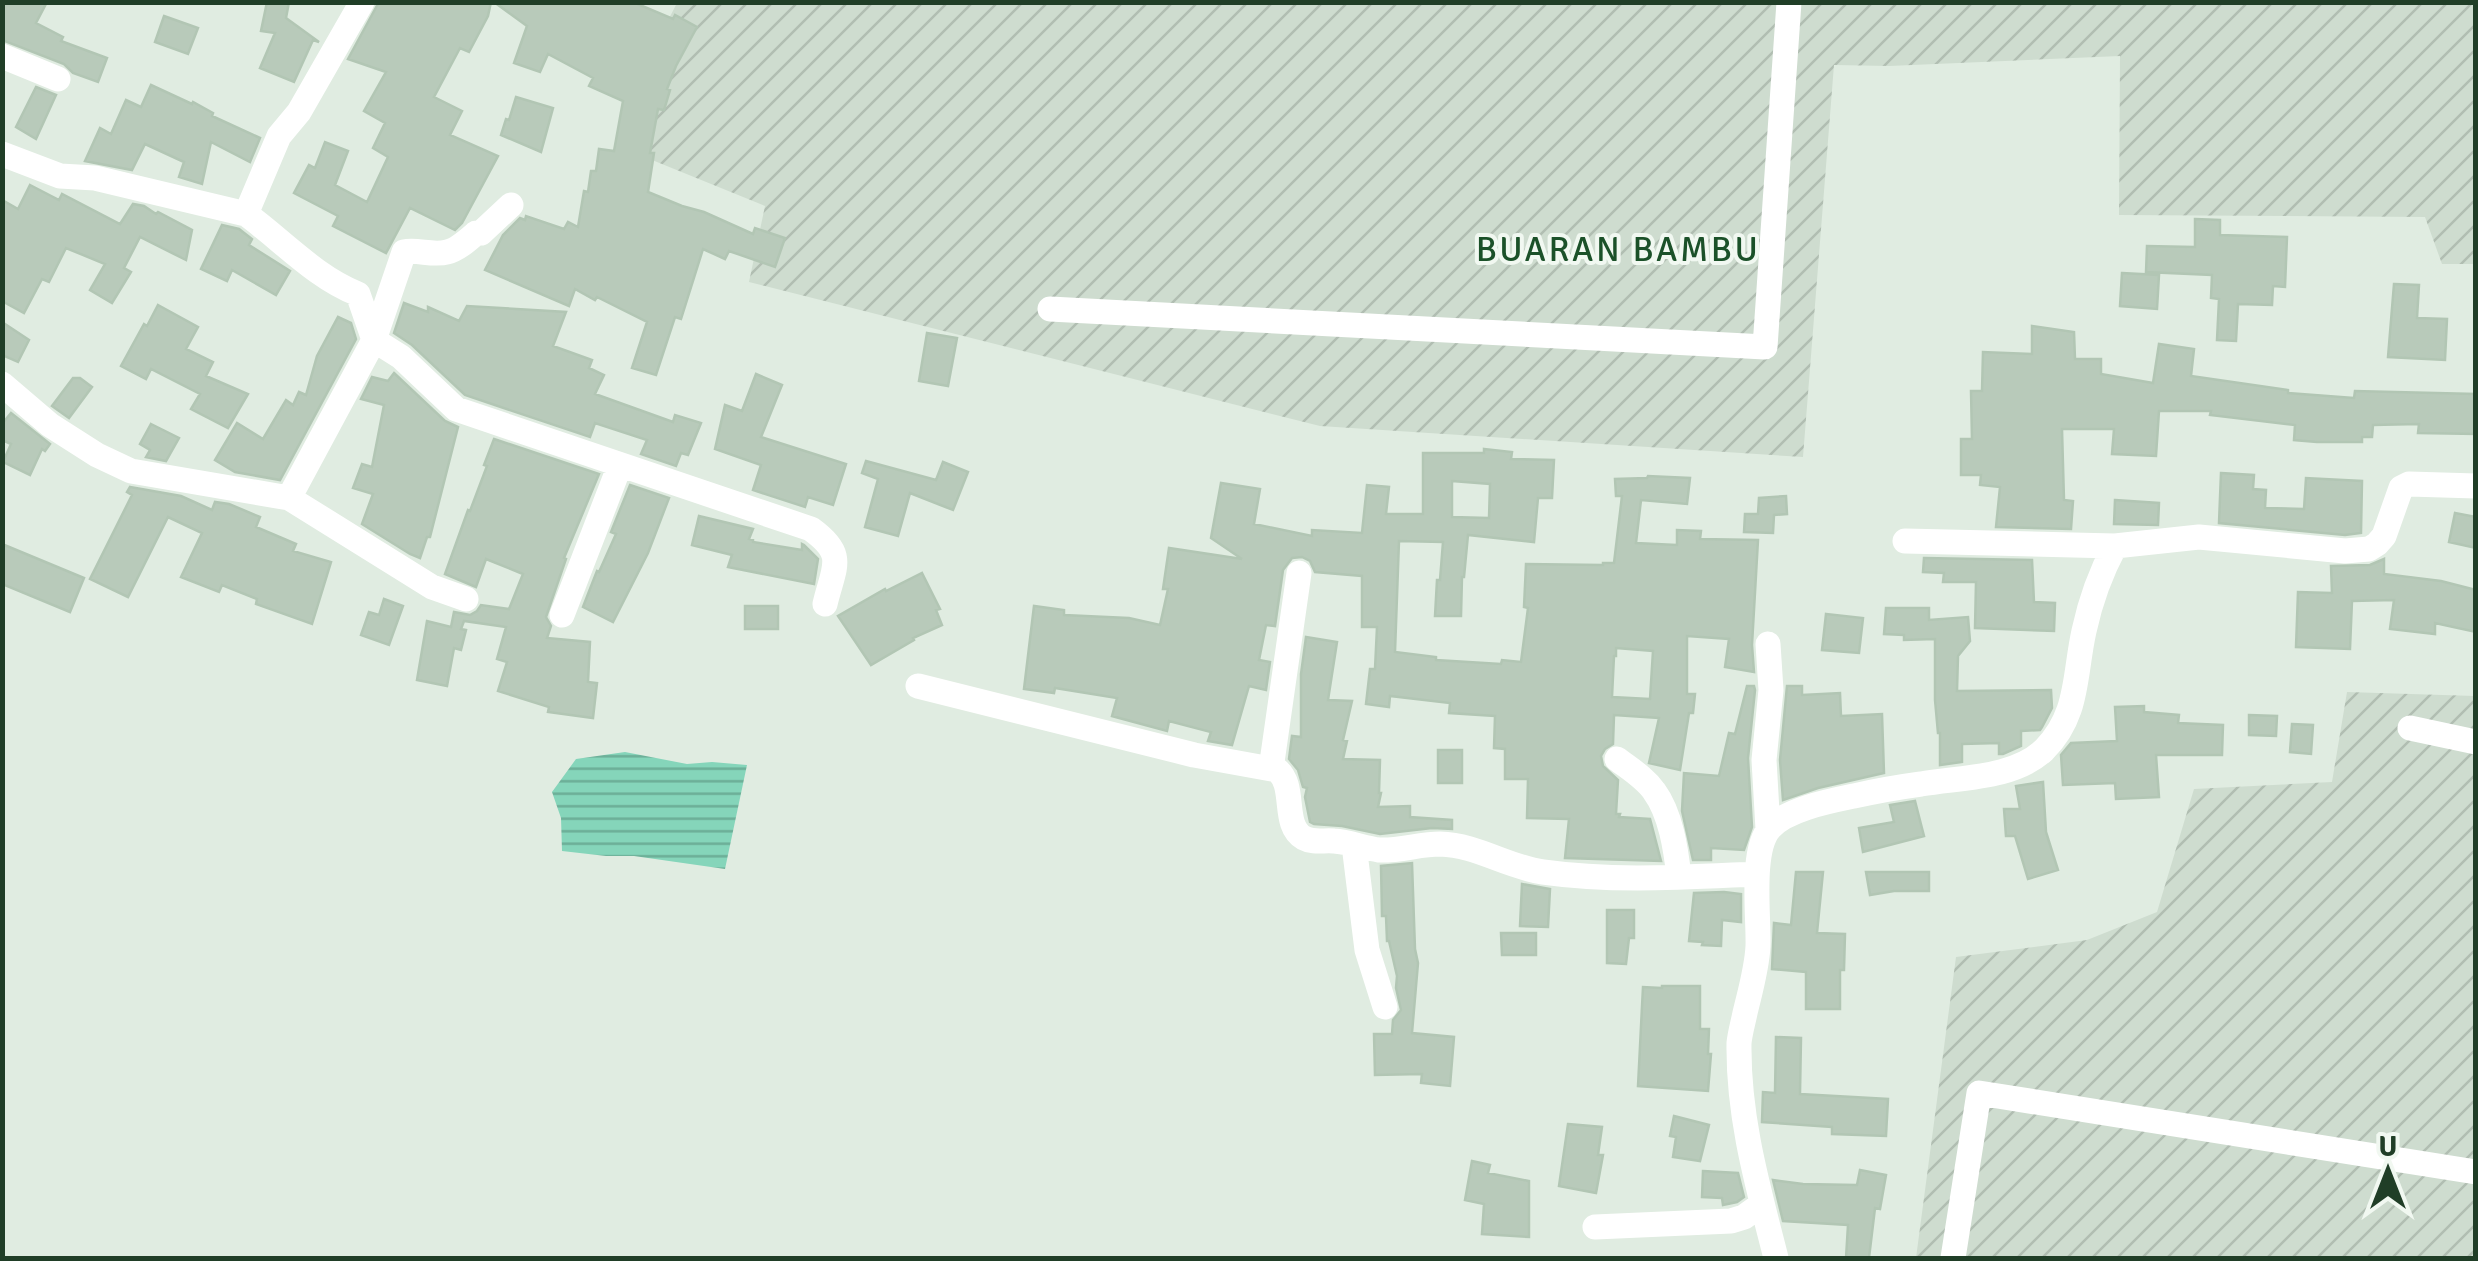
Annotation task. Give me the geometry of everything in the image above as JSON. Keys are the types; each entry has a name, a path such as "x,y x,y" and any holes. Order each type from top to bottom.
{"street":[{"path":"246,214 279,136 299,112 362,2"},
{"path":"1050,310 1765,347 1789,2"},
{"path":"2,56 58,79"},
{"path":"2,154 60,176 95,178 246,214 322,276 358,294 374,340 401,358 456,409 811,529 827,540 836,560 825,604"},
{"path":"289,498 374,340 404,252 451,252 476,233 481,234 511,205"},
{"path":"2,384 50,426 132,471 289,498 432,587 466,599"},
{"path":"562,615 620,465"},
{"path":"1904,540 2115,546 2199,537 2346,551 2369,549 2384,536 2401,488 2409,484 2476,486"},
{"path":"1768,830 1786,816 1824,803 1978,776 2018,766 2039,755 2056,738 2074,701 2085,626 2115,546"},
{"path":"1270,769 1298,573"},
{"path":"1768,644 1771,690 1764,760 1768,830 1757,874 1758,950 1739,1038 1742,1114 1776,1258"},
{"path":"918,686 1194,754 1278,770 1284,774 1298,834 1308,841 1336,840 1380,850 1437,844 1469,848 1543,872 1646,878 1757,874"},
{"path":"2410,728 2476,742"},
{"path":"1617,759 1654,790 1662,803 1679,877"},
{"path":"1354,845 1368,950 1385,1007"},
{"path":"1953,1258 1980,1093 2476,1172"},
{"path":"1596,1226 1731,1221 1762,1204"}],"shaded area":[{"path":"677,3 2475,3 2475,264 2442,264 2425,217 2119,215 2120,56 1834,65 1803,457 1320,426 749,282 765,206 625,149 644,67"},
{"path":"2347,692 2475,696 2475,1258 1916,1258 1956,957 2087,940 2157,912 2194,789 2332,782"},
{"path":"625,752 687,764 747,765 725,869 562,851 561,818 552,792 576,759"}],"building":[{"path":"2,2 47,2 36,23 63,37 61,41 107,58 98,82 2,40"},
{"path":"267,2 289,2 286,18 319,42 313,40 294,82 260,68 275,33 261,31"},
{"path":"379,2 491,2 469,52 460,48 434,97 462,111 450,135 498,156 455,230 410,208 386,253 333,226 338,216 294,193 309,165 315,168 325,142 348,151 335,185 367,202 388,157 373,148 385,123 364,111 386,72 348,59"},
{"path":"494,2 633,2 673,19 675,15 697,27 676,66 664,110 658,109 648,192 753,234 755,228 785,238 775,267 729,251 725,259 703,249 681,319 675,317 656,375 632,368 647,322 575,289 569,306 485,270 503,235 520,218 525,220 526,216 564,229 568,222 578,227 584,191 588,192 591,171 596,171 599,149 614,151 623,101 589,86 593,78 548,54 540,72 514,63 527,26"},
{"path":"164,16 198,28 188,54 155,42"},
{"path":"151,85 193,102 213,113 212,116 260,138 250,162 211,142 202,184 179,177 184,162 145,144 132,170 85,161 100,128 111,134 126,100 141,107"},
{"path":"36,87 56,95 36,139 16,127"},
{"path":"516,97 553,108 541,152 501,135"},
{"path":"30,185 59,200 62,194 120,224 133,204 158,212 192,230 186,260 140,237 124,268 131,272 112,303 90,290 105,264 66,248 49,282 42,279 24,313 2,301 2,200 18,209"},
{"path":"2195,219 2220,220 2220,235 2287,237 2285,287 2273,286 2272,305 2238,304 2236,341 2217,340 2219,299 2211,298 2212,275 2146,272 2147,246 2195,247"},
{"path":"222,225 239,229 252,239 249,245 290,271 276,295 232,270 227,281 201,269"},
{"path":"2122,273 2159,275 2157,309 2120,306"},
{"path":"2394,284 2419,285 2417,318 2447,319 2445,360 2388,357"},
{"path":"404,303 428,312 428,307 459,321 467,306 566,312 553,346 592,360 589,368 604,375 595,394 673,422 675,415 701,423 688,455 681,453 676,466 641,454 647,440 595,423 590,437 465,395 394,333"},
{"path":"158,305 198,327 186,349 213,362 206,376 248,394 228,428 191,409 200,394 151,369 146,379 121,366"},
{"path":"338,317 351,323 356,339 280,480 235,472 215,460 237,423 263,439 286,400 293,405 299,392 306,395 317,356"},
{"path":"2,322 29,340 18,362 2,355"},
{"path":"2032,326 2074,332 2075,359 2101,359 2101,374 2153,383 2159,344 2194,349 2191,376 2288,393 2354,398 2355,391 2476,394 2476,434 2418,433 2419,424 2373,425 2372,437 2362,437 2362,442 2317,442 2294,440 2295,425 2210,415 2211,411 2159,411 2156,456 2112,454 2114,429 2062,429 2064,500 2073,501 2071,529 1996,527 2000,487 1980,485 1981,475 1961,475 1961,439 1972,439 1971,391 1982,391 1983,352 2032,354"},
{"path":"927,333 957,338 948,386 919,381"},
{"path":"394,373 445,421 458,427 430,537 420,558 362,524 373,494 353,488 362,464 372,467 384,405 361,399 372,377 388,381"},
{"path":"756,374 782,385 761,437 846,464 833,505 808,497 805,507 753,490 761,465 715,449 725,405 742,411"},
{"path":"73,378 92,387 69,418 52,406"},
{"path":"11,413 50,444 45,451 42,449 30,475 3,462 11,444 2,440 2,424"},
{"path":"151,424 179,438 166,461 146,457 150,450 140,444"},
{"path":"494,439 599,474 564,558 546,617 551,626 547,638 590,642 588,682 597,683 593,718 548,712 549,707 498,691 507,662 497,659 506,627 464,621 461,650 454,648 447,686 417,680 427,621 451,627 454,612 470,615 481,605 509,609 523,574 486,559 476,587 445,574"},
{"path":"1484,449 1512,452 1511,459 1554,460 1552,498 1538,498 1534,542 1468,535 1461,616 1435,616 1443,542 1399,541 1395,652 1436,660 1521,662 1528,608 1524,607 1526,564 1614,563 1622,496 1616,496 1615,479 1690,478 1687,504 1641,500 1636,543 1677,545 1677,530 1701,531 1700,539 1758,540 1754,672 1725,667 1729,639 1687,636 1687,694 1695,694 1680,770 1649,763 1659,718 1614,715 1613,744 1601,756 1603,766 1618,780 1616,814 1650,819 1661,861 1565,858 1569,819 1527,818 1528,779 1505,779 1505,749 1494,748 1495,716 1449,713 1450,703 1390,696 1389,707 1366,704 1370,669 1375,669 1377,627 1362,627 1362,576 1315,572 1310,561 1302,557 1292,558 1283,570 1275,626 1266,625 1259,660 1270,662 1266,690 1249,686 1232,745 1208,741 1211,732 1169,721 1167,731 1112,716 1117,698 1055,688 1054,693 1024,689 1034,606 1064,610 1064,615 1129,618 1160,625 1168,589 1163,589 1169,548 1242,559 1211,538 1221,483 1260,489 1254,524 1312,536 1312,530 1362,533 1367,485 1389,487 1386,514 1423,514 1423,453 1484,453","holes":["1452,481 1490,484 1489,518 1452,517","1616,648 1653,651 1650,699 1612,697"]},
{"path":"866,461 936,480 943,462 968,472 953,510 910,493 898,536 865,527 878,479 862,473"},
{"path":"2221,473 2254,475 2253,489 2266,490 2265,508 2304,509 2306,478 2362,481 2361,533 2345,535 2219,523"},
{"path":"630,485 669,498 648,553 613,622 583,607 616,534 611,532"},
{"path":"130,487 181,496 212,510 215,502 229,504 260,517 256,527 296,544 293,551 331,562 312,624 256,604 257,599 222,585 219,592 181,577 202,533 168,517 128,597 90,579 132,495 127,492"},
{"path":"1786,496 1787,514 1774,515 1773,533 1744,532 1745,514 1758,514 1759,498"},
{"path":"2115,500 2159,503 2158,525 2114,524"},
{"path":"2455,513 2476,517 2476,548 2449,542"},
{"path":"699,516 753,529 749,539 753,542 802,550 804,545 818,559 814,584 728,567 732,555 692,545"},
{"path":"2,544 84,578 70,612 2,584"},
{"path":"1924,558 2032,560 2034,602 2055,603 2054,631 1975,628 1976,582 1943,582 1944,573 1923,572"},
{"path":"2384,559 2384,574 2476,590 2476,632 2435,623 2435,634 2390,629 2394,600 2352,601 2350,649 2296,647 2298,592 2332,593 2331,566 2370,565"},
{"path":"922,573 940,609 936,610 942,625 871,665 838,616"},
{"path":"384,599 403,606 389,645 361,635 369,612 379,615"},
{"path":"745,606 778,606 778,629 745,629"},
{"path":"1886,608 1929,608 1929,620 1968,617 1970,641 1958,656 1957,691 2051,690 2052,708 2040,730 2021,731 2021,746 2003,754 1999,754 1999,743 1962,744 1962,762 1940,765 1935,639 1904,640 1904,635 1884,634"},
{"path":"1826,614 1863,618 1859,653 1822,650"},
{"path":"1306,637 1337,642 1328,700 1352,701 1343,759 1380,760 1378,807 1410,806 1410,817 1452,820 1452,829 1380,834 1310,822 1307,788 1289,759 1292,736 1301,737 1301,674"},
{"path":"1747,686 1754,686 1755,690 1748,758 1752,827 1744,850 1711,848 1711,860 1693,860 1682,811 1684,773 1719,776 1729,733 1735,734"},
{"path":"1787,686 1802,686 1802,695 1840,693 1841,716 1882,714 1884,773 1783,800 1780,760"},
{"path":"2144,706 2144,712 2179,715 2178,723 2223,725 2222,755 2156,755 2159,797 2116,799 2115,783 2063,785 2061,755 2071,743 2117,741 2115,707"},
{"path":"2249,715 2277,716 2276,736 2249,735"},
{"path":"2292,724 2313,725 2311,754 2290,752"},
{"path":"1438,750 1462,750 1462,783 1438,783"},
{"path":"2043,782 2046,832 2058,870 2028,879 2015,836 2006,836 2004,809 2020,809 2016,786"},
{"path":"1915,801 1924,836 1863,852 1859,828 1894,822 1890,805"},
{"path":"1412,863 1418,963 1412,1033 1454,1037 1450,1086 1421,1083 1422,1074 1375,1075 1374,1034 1392,1034 1393,1020 1401,1010 1386,916 1382,916 1381,866"},
{"path":"1796,872 1823,872 1817,933 1845,934 1840,1009 1806,1009 1806,972 1772,969 1774,923 1791,925"},
{"path":"1866,872 1929,872 1929,891 1870,895"},
{"path":"1522,884 1550,889 1548,927 1520,926"},
{"path":"1694,893 1741,894 1741,922 1722,920 1721,946 1689,941"},
{"path":"1607,910 1634,910 1634,938 1629,938 1626,964 1607,963"},
{"path":"1501,933 1536,933 1536,955 1502,955"},
{"path":"1700,986 1700,1029 1709,1029 1711,1054 1708,1091 1638,1086 1643,987"},
{"path":"1776,1037 1801,1038 1800,1094 1888,1099 1886,1136 1832,1134 1832,1127 1762,1122 1763,1092 1775,1093"},
{"path":"1674,1116 1709,1125 1700,1161 1673,1157 1676,1137 1670,1136"},
{"path":"1568,1124 1602,1127 1598,1155 1603,1155 1596,1193 1559,1186"},
{"path":"1472,1161 1490,1165 1488,1173 1529,1181 1529,1237 1482,1234 1484,1204 1465,1200"},
{"path":"1860,1170 1886,1175 1880,1209 1875,1208 1869,1258 1846,1258 1848,1225 1783,1221 1773,1180 1857,1185"},
{"path":"1703,1171 1738,1173 1744,1197 1723,1205 1722,1198 1702,1197"}],"district":[{"name":"BUARAN BAMBU","path":"1618,249"}]}
